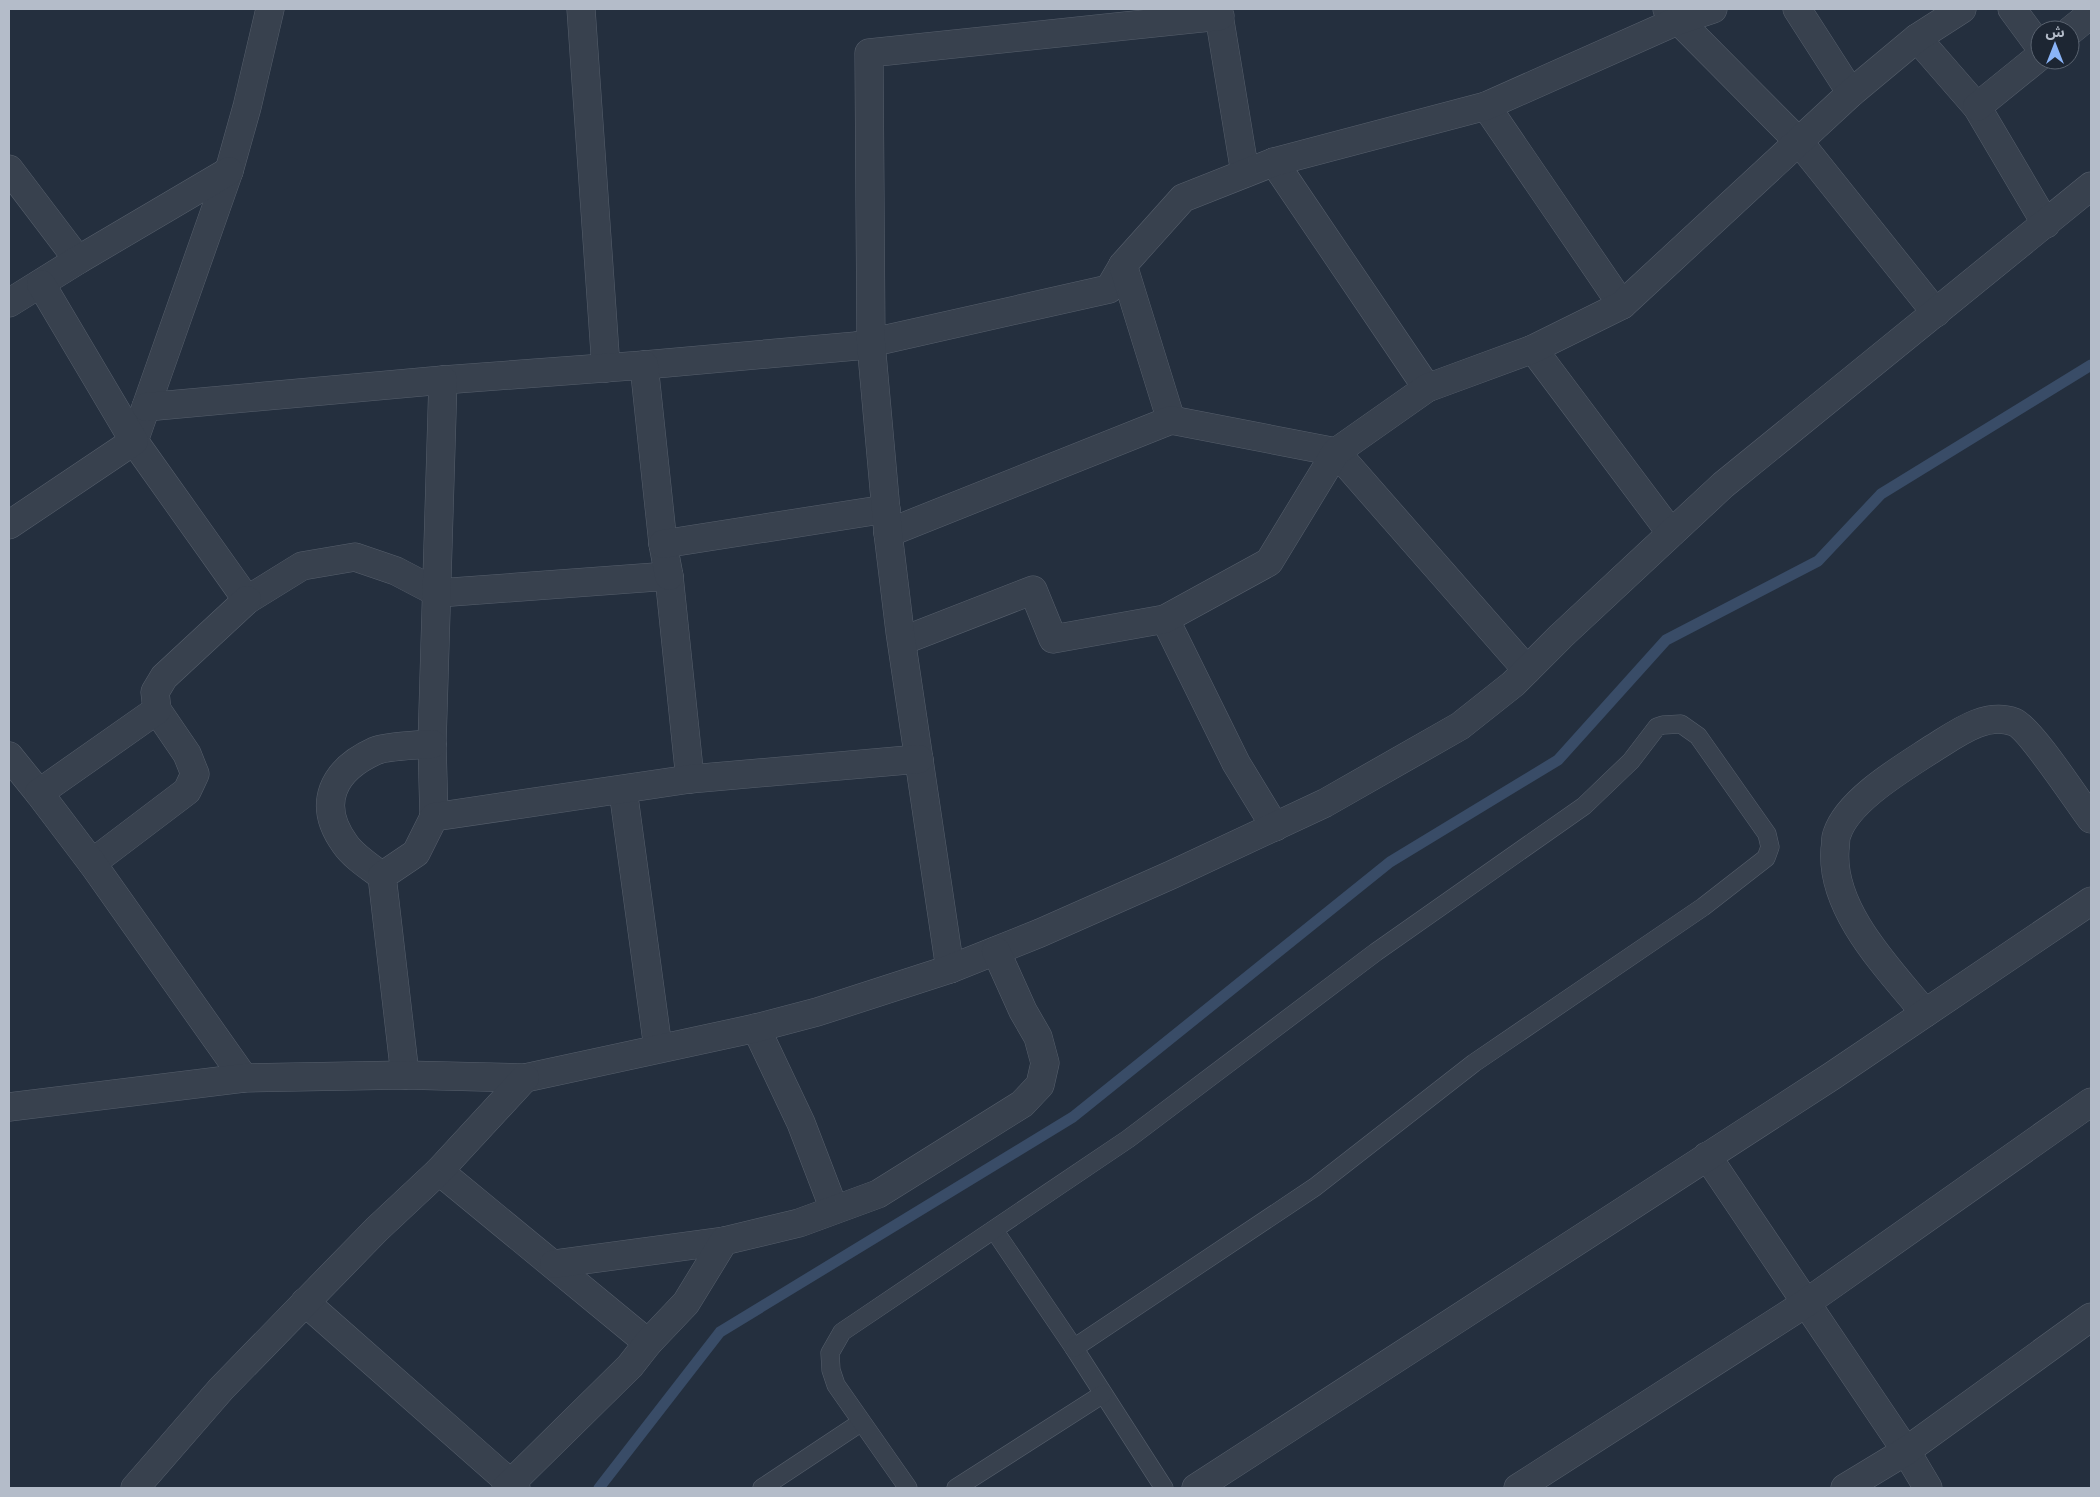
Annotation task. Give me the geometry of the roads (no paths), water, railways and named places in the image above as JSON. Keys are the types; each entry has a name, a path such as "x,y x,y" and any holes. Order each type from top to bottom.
{"street":[{"path":"9,525 134,441 229,171 247,107 270,9"},
{"path":"582,9 606,368"},
{"path":"146,407 856,346 1108,289 1124,265 1183,198 1274,162 1486,106 1672,15 1713,9"},
{"path":"1796,9 1851,93"},
{"path":"902,641 1034,590 1053,639 1165,619 1270,562 1336,452 1427,388 1533,349 1622,305 1800,143 1851,93 1917,38 1962,9"},
{"path":"2012,9 2030,33"},
{"path":"950,969 902,641 887,521 871,343 870,53 1219,13 1245,173"},
{"path":"2080,23 2091,14"},
{"path":"1672,15 1800,143 1936,313"},
{"path":"1917,38 1977,107 2046,224"},
{"path":"1977,107 2030,64"},
{"path":"1486,106 1622,305"},
{"path":"1274,162 1427,388"},
{"path":"9,169 78,260"},
{"path":"9,303 229,171"},
{"path":"9,1106 244,1078 405,1075 525,1078 756,1028 817,1012 950,969 1171,875 1326,803 1460,726 1513,684 1561,636 1723,485 2091,186"},
{"path":"1124,265 1171,420"},
{"path":"41,284 134,441 247,600"},
{"path":"1533,349 1671,533"},
{"path":"644,365 663,544 670,576 690,779"},
{"path":"382,876 416,853 434,817 432,744 443,380"},
{"path":"663,544 887,521 1171,420 1336,452 1527,670"},
{"path":"92,863 187,791 196,774 187,754 157,710 155,692 164,677 247,600 302,566 355,557 396,571 438,593 670,576"},
{"path":"1165,619 1236,763 1275,827"},
{"path":"39,793 157,710"},
{"path":"1926,1013 1871,946 1841,895 1834,862 1836,834 1850,812 1883,780 1966,728 1996,718 2016,722 2036,743 2091,819"},
{"path":"405,1075 382,876 345,845 330,817 330,796 342,772 376,750 432,744"},
{"path":"9,756 92,863 244,1078"},
{"path":"434,817 690,779 919,759"},
{"path":"623,790 658,1048"},
{"path":"1196,1488 1708,1156 1926,1013 2091,901"},
{"path":"554,1264 724,1241 798,1223 878,1194 933,1162 1022,1104 1040,1085 1045,1062 1038,1037 1023,1011 996,951"},
{"path":"756,1028 801,1123 834,1209"},
{"path":"135,1488 221,1389 377,1229 439,1171 525,1078"},
{"path":"1518,1488 1806,1303 2091,1102"},
{"path":"1708,1156 1906,1451 1928,1488"},
{"path":"439,1171 648,1343"},
{"path":"305,1302 511,1487 630,1366 648,1343 686,1303 724,1241"},
{"path":"1845,1488 1906,1451 2091,1317"}],"lane":[{"path":"908,1488 860,1423 836,1385 831,1370 830,1353 842,1332 1128,1140 1376,952 1584,806 1631,761 1657,727 1663,724 1681,724 1698,736 1767,834 1770,847 1766,858 1663,936 1474,1062 1315,1187 1074,1348"},
{"path":"994,1230 1074,1348 1164,1488"},
{"path":"956,1488 1103,1394"},
{"path":"762,1488 860,1423"}],"waterway":[{"path":"599,1488 720,1332 1073,1117 1390,862 1558,760 1666,640 1818,561 1881,494 2091,365"}]}
